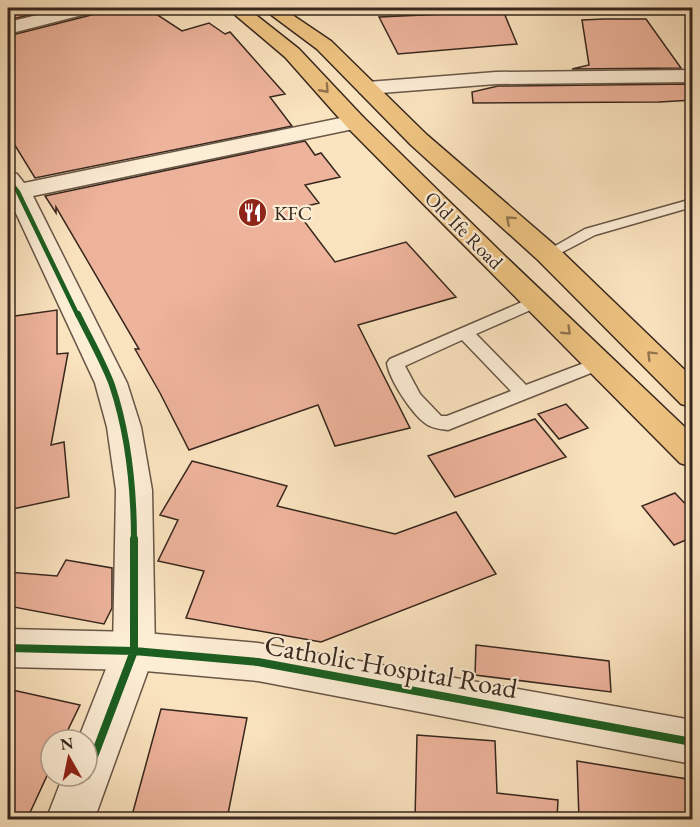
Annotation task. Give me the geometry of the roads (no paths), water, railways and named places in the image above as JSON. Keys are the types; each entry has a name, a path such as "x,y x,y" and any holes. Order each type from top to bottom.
{"main road":[{"name":"Old Ife Road","path":"236,8 292,53 356,122 693,454"},
{"name":"Old Ife Road","path":"271,8 324,45 419,140 548,254 693,396"},
{"path":"292,53 324,45"}],"street":[{"path":"8,28 87,8"},
{"path":"368,88 496,78 693,76"},
{"path":"99,743 134,651 134,490 124,428 111,383 13,186 356,122"},
{"name":"Catholic Hospital Road","path":"8,648 134,651 258,662 693,742"},
{"path":"70,819 82,788"}],"lane":[{"path":"548,254 591,232 693,203"},
{"path":"536,301 396,363 396,372 429,416 436,421 448,423 600,363"},
{"path":"464,332 524,393"}],"place":[{"name":"KFC","path":"253,213"}]}
